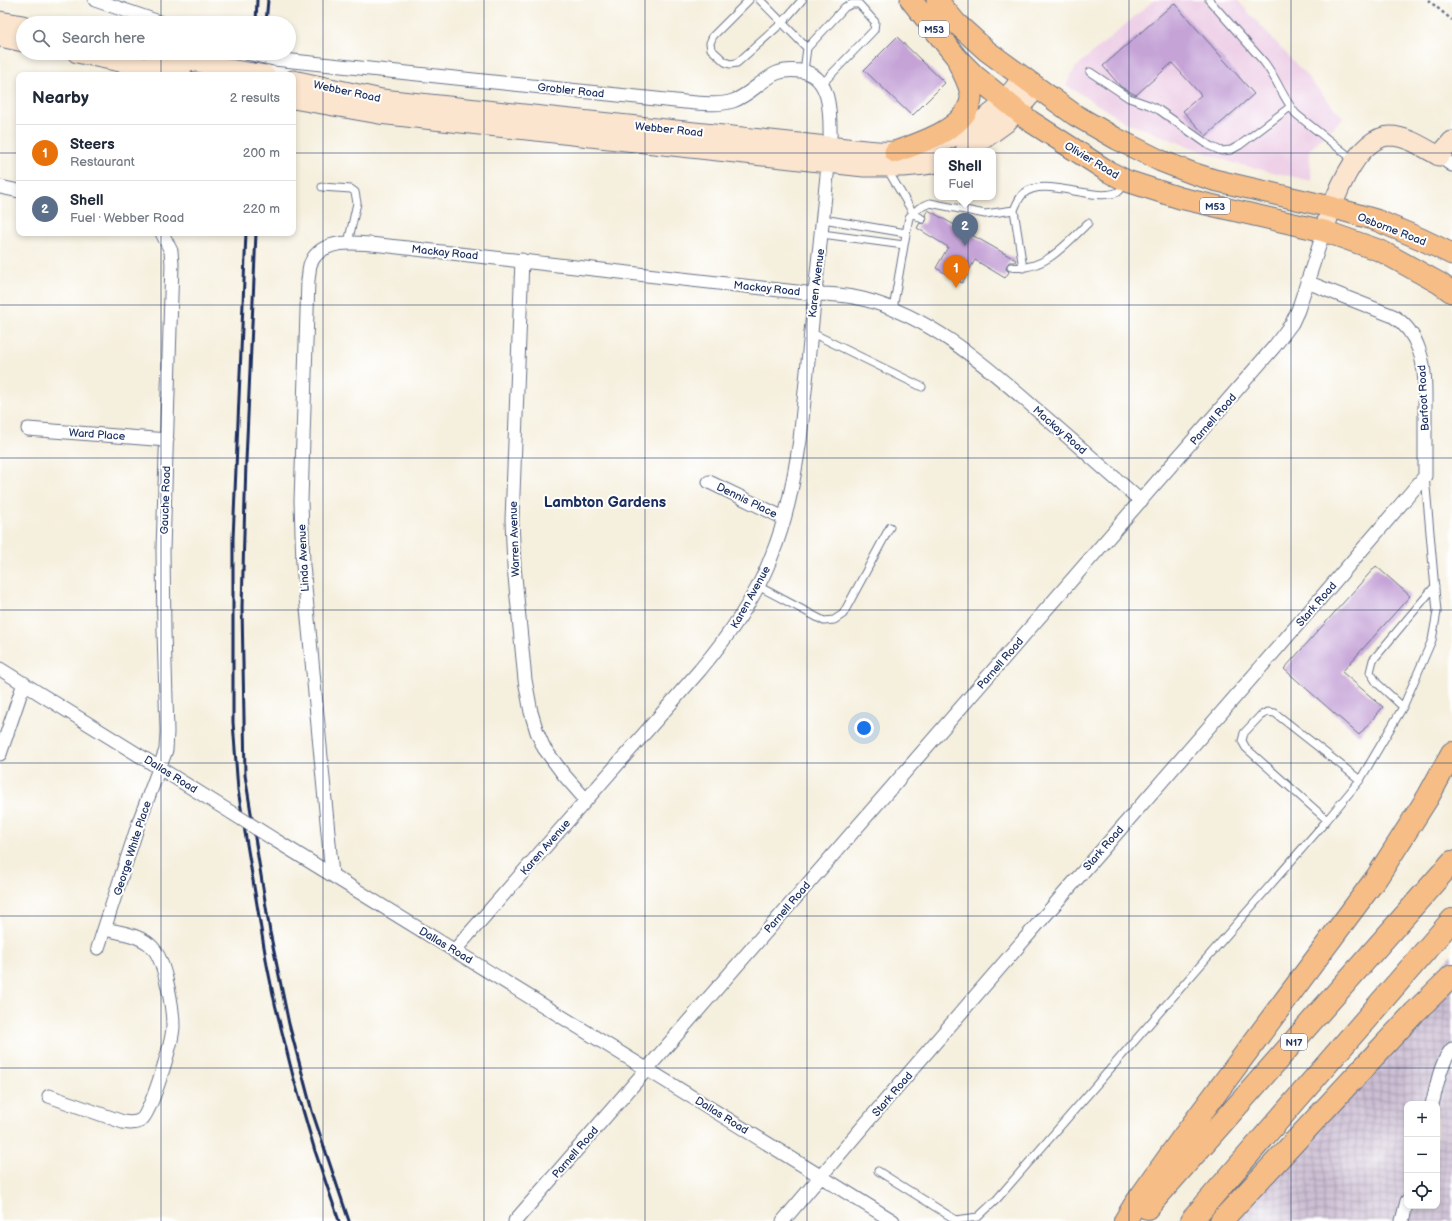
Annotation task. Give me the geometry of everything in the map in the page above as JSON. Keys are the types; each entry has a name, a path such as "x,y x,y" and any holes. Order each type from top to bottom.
{"highway":[{"path":"1125,1221 1181,1140 1377,878 1428,797 1452,752"},
{"name":"N17","path":"1136,1221 1452,862"},
{"path":"1191,1221 1452,920"},
{"path":"1221,1221 1415,1012 1452,976"}],"main road":[{"name":"Olivier Road","path":"911,0 957,58 976,76 1030,121 1109,172 1127,181 1180,198 1324,231"},
{"name":"M53","path":"937,0 956,23 987,51 1075,115 1116,139 1161,161 1214,180 1331,207"},
{"path":"0,21 16,24"},
{"path":"0,37 16,40"},
{"path":"891,159 939,136 951,128 964,113 971,99 970,91 957,58"},
{"path":"110,60 168,72"},
{"path":"187,60 234,70 269,67"},
{"name":"Webber Road","path":"296,80 382,99 829,154"},
{"name":"Webber Road","path":"891,159 949,140 995,110 1010,105 1030,83"},
{"name":"Webber Road","path":"296,99 380,114 829,154 865,150 917,167 934,164"},
{"name":"Webber Road","path":"970,148 1006,123 1010,105"},
{"name":"Parnell Road","path":"1324,231 1338,190 1355,161 1370,145 1380,138 1388,136 1396,137 1410,141 1445,160 1452,141"},
{"name":"Osborne Road","path":"1331,207 1376,220 1452,254"},
{"name":"M53","path":"1324,231 1381,251 1439,283 1452,292"}],"street":[{"path":"95,0 117,3 146,16"},
{"name":"Grobler Road","path":"258,60 269,67 714,104 737,99 777,72 794,70 804,71"},
{"path":"804,71 818,79 822,84 827,100 830,113 829,154"},
{"name":"Karen Avenue","path":"454,951 714,654 732,630 758,586 772,555 793,486 800,440 829,154"},
{"path":"0,187 16,190"},
{"name":"Parnell Road","path":"515,1221 1141,501 1284,334 1298,310 1324,231"},
{"name":"Gauche Road","path":"159,767 166,750 167,732 163,550 172,264 171,251 164,236"},
{"name":"Mackay Road","path":"326,247 348,243 522,260 815,294 838,294 863,299 893,309 924,324 968,353 1003,381 1141,501"},
{"name":"Linda Avenue","path":"326,247 314,257 310,264 308,280 301,502 306,612 332,875"},
{"name":"Warren Avenue","path":"522,260 512,520 514,566 525,680 531,712 544,748 564,775 586,800"},
{"name":"Barfoot Road","path":"1307,282 1382,310 1399,320 1410,331 1419,350 1425,389 1425,476"},
{"name":"Ward Place","path":"28,429 167,440"},
{"name":"Stark Road","path":"783,1221 1062,896 1332,587 1425,476"},
{"name":"Dennis Place","path":"709,482 784,518"},
{"name":"Dallas Road","path":"0,669 893,1221"},
{"path":"0,754 24,683"},
{"name":"George White Place","path":"98,948 106,929 140,819 159,767"},
{"path":"49,1096 131,1124 142,1120 152,1100 173,1033 173,1016 166,982 158,954 153,947 145,941 135,937 106,929"},
{"path":"1433,1101 1441,1071 1448,1053 1452,1049"},
{"path":"1402,1221 1405,1209"}],"lane":[{"path":"749,0 713,36 710,43 711,49 725,62 730,64 737,63 783,22 802,0"},
{"path":"760,0 808,48"},
{"path":"1208,0 1271,71 1290,107 1296,114 1355,161"},
{"path":"804,71 808,48 845,7 852,4 859,4 875,22 874,30 822,84"},
{"path":"1090,72 1129,98 1159,110 1210,146 1221,151 1231,150 1240,145 1290,107"},
{"path":"891,159 913,213 922,219"},
{"path":"1023,268 1014,210 1023,194 1032,189 1043,187 1107,195 1119,191 1127,181"},
{"path":"322,187 350,189 355,192 357,203 348,243"},
{"path":"893,309 910,217 919,208 930,203 985,214 1014,210"},
{"path":"823,219 906,233"},
{"path":"1012,267 1023,268 1044,262 1054,256 1088,223"},
{"path":"822,234 904,245"},
{"path":"810,332 922,387"},
{"name":"Barfoot Road","path":"878,1171 956,1220 978,1217 997,1199 1327,820 1360,780 1403,707 1432,640 1436,612 1435,586 1425,476"},
{"path":"758,586 824,621 834,620 843,614 890,527"},
{"path":"1403,707 1377,682 1370,672 1373,660 1435,586"},
{"path":"1327,820 1246,748 1242,741 1244,733 1260,716 1267,712 1275,713 1360,780"}],"path":[{"path":"1428,0 1452,20"}],"shaded area":[{"path":"1154,0 1237,0 1304,73 1343,118 1309,150 1312,181 1233,163 1125,122 1066,85 1076,67"},
{"path":"1452,954 1452,1221 1218,1221"}],"building":[{"path":"1174,3 1254,94 1206,136 1183,111 1201,95 1172,63 1136,95 1121,87 1103,66"},
{"path":"897,37 945,83 912,116 864,70"},
{"path":"928,210 1016,260 1015,262 1009,262 1007,265 1006,269 1009,272 1005,278 975,260 962,283 936,268 948,247 917,228 920,223 924,224 926,221 927,217 925,215"},
{"path":"1376,566 1410,596 1342,672 1383,707 1359,735 1284,669"}],"railway":[{"path":"256,16 257,0"},
{"path":"267,16 268,0"},
{"path":"254,72 255,60"},
{"path":"263,72 264,60"},
{"path":"246,236 233,539 233,722 238,790 267,965 275,1004 293,1076 315,1151 339,1221"},
{"path":"256,236 246,461 242,607 245,775 270,932 289,1024 312,1111 349,1221"}],"place":[{"name":"Shell","path":"965,246"},
{"name":"Steers","path":"956,288"}],"district":[{"name":"Lambton Gardens","path":"605,502"}]}
